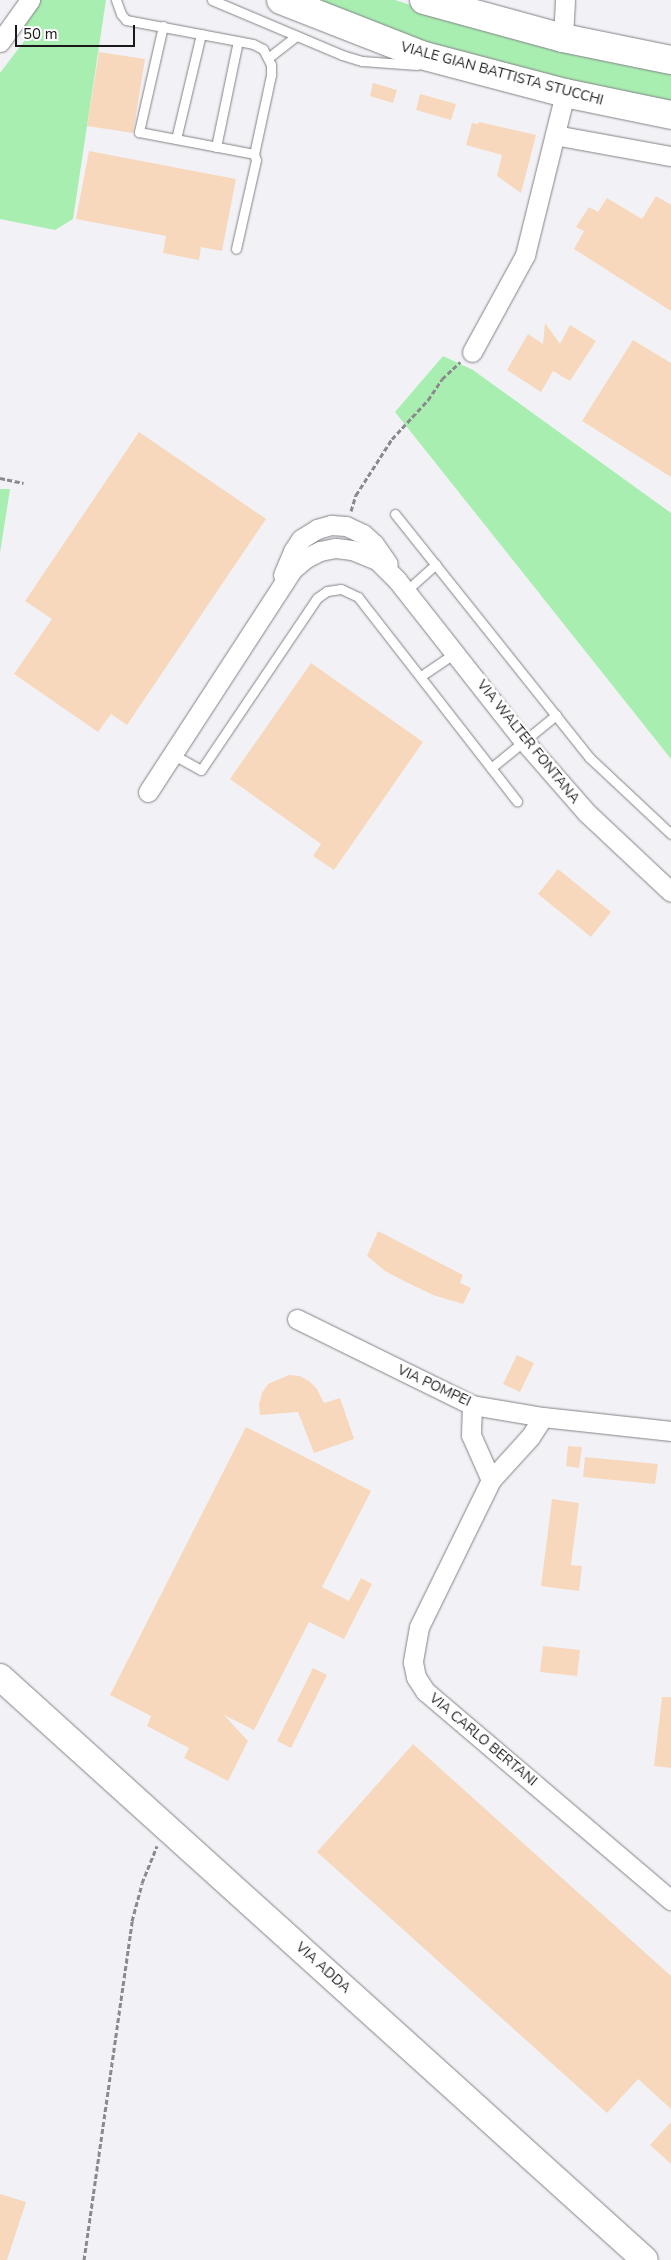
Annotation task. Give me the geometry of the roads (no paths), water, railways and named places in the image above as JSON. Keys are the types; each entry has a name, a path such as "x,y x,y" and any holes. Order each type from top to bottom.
{"main road":[{"name":"VIALE GIAN BATTISTA STUCCHI","path":"281,0 421,55 565,93 671,115"},
{"path":"424,0 563,38 671,60"},
{"name":"VIA ADDA","path":"0,1678 645,2260"}],"street":[{"path":"0,42 30,0"},
{"path":"563,38 565,0"},
{"path":"472,352 526,255 565,93"},
{"path":"555,135 671,156"},
{"name":"VIA WALTER FONTANA","path":"276,593 293,551 301,539 313,531 326,526 351,527 364,534 374,544 402,586"},
{"name":"VIA WALTER FONTANA","path":"148,792 290,573 301,561 315,553 331,549 347,549 368,555 381,564 402,586 523,740 587,813 671,892"},
{"name":"VIA POMPEI","path":"297,1319 472,1405 543,1417 671,1431"},
{"path":"472,1405 471,1435 491,1480"},
{"name":"VIA CARLO BERTANI","path":"543,1417 530,1437 491,1480 418,1627 413,1662 416,1677 425,1691 671,1900"}],"lane":[{"path":"116,0 124,18 260,47 272,65 254,154 256,160 236,249"},
{"path":"212,0 342,55 362,61 476,70"},
{"path":"163,26 139,132 254,154"},
{"path":"176,139 201,34"},
{"path":"268,58 296,36"},
{"path":"216,147 238,42"},
{"path":"395,514 590,758 671,834"},
{"path":"402,586 436,564"},
{"path":"172,754 201,770 316,600 331,589 346,590 356,595 518,801"},
{"path":"421,676 456,653"},
{"path":"491,768 556,715"}]}
